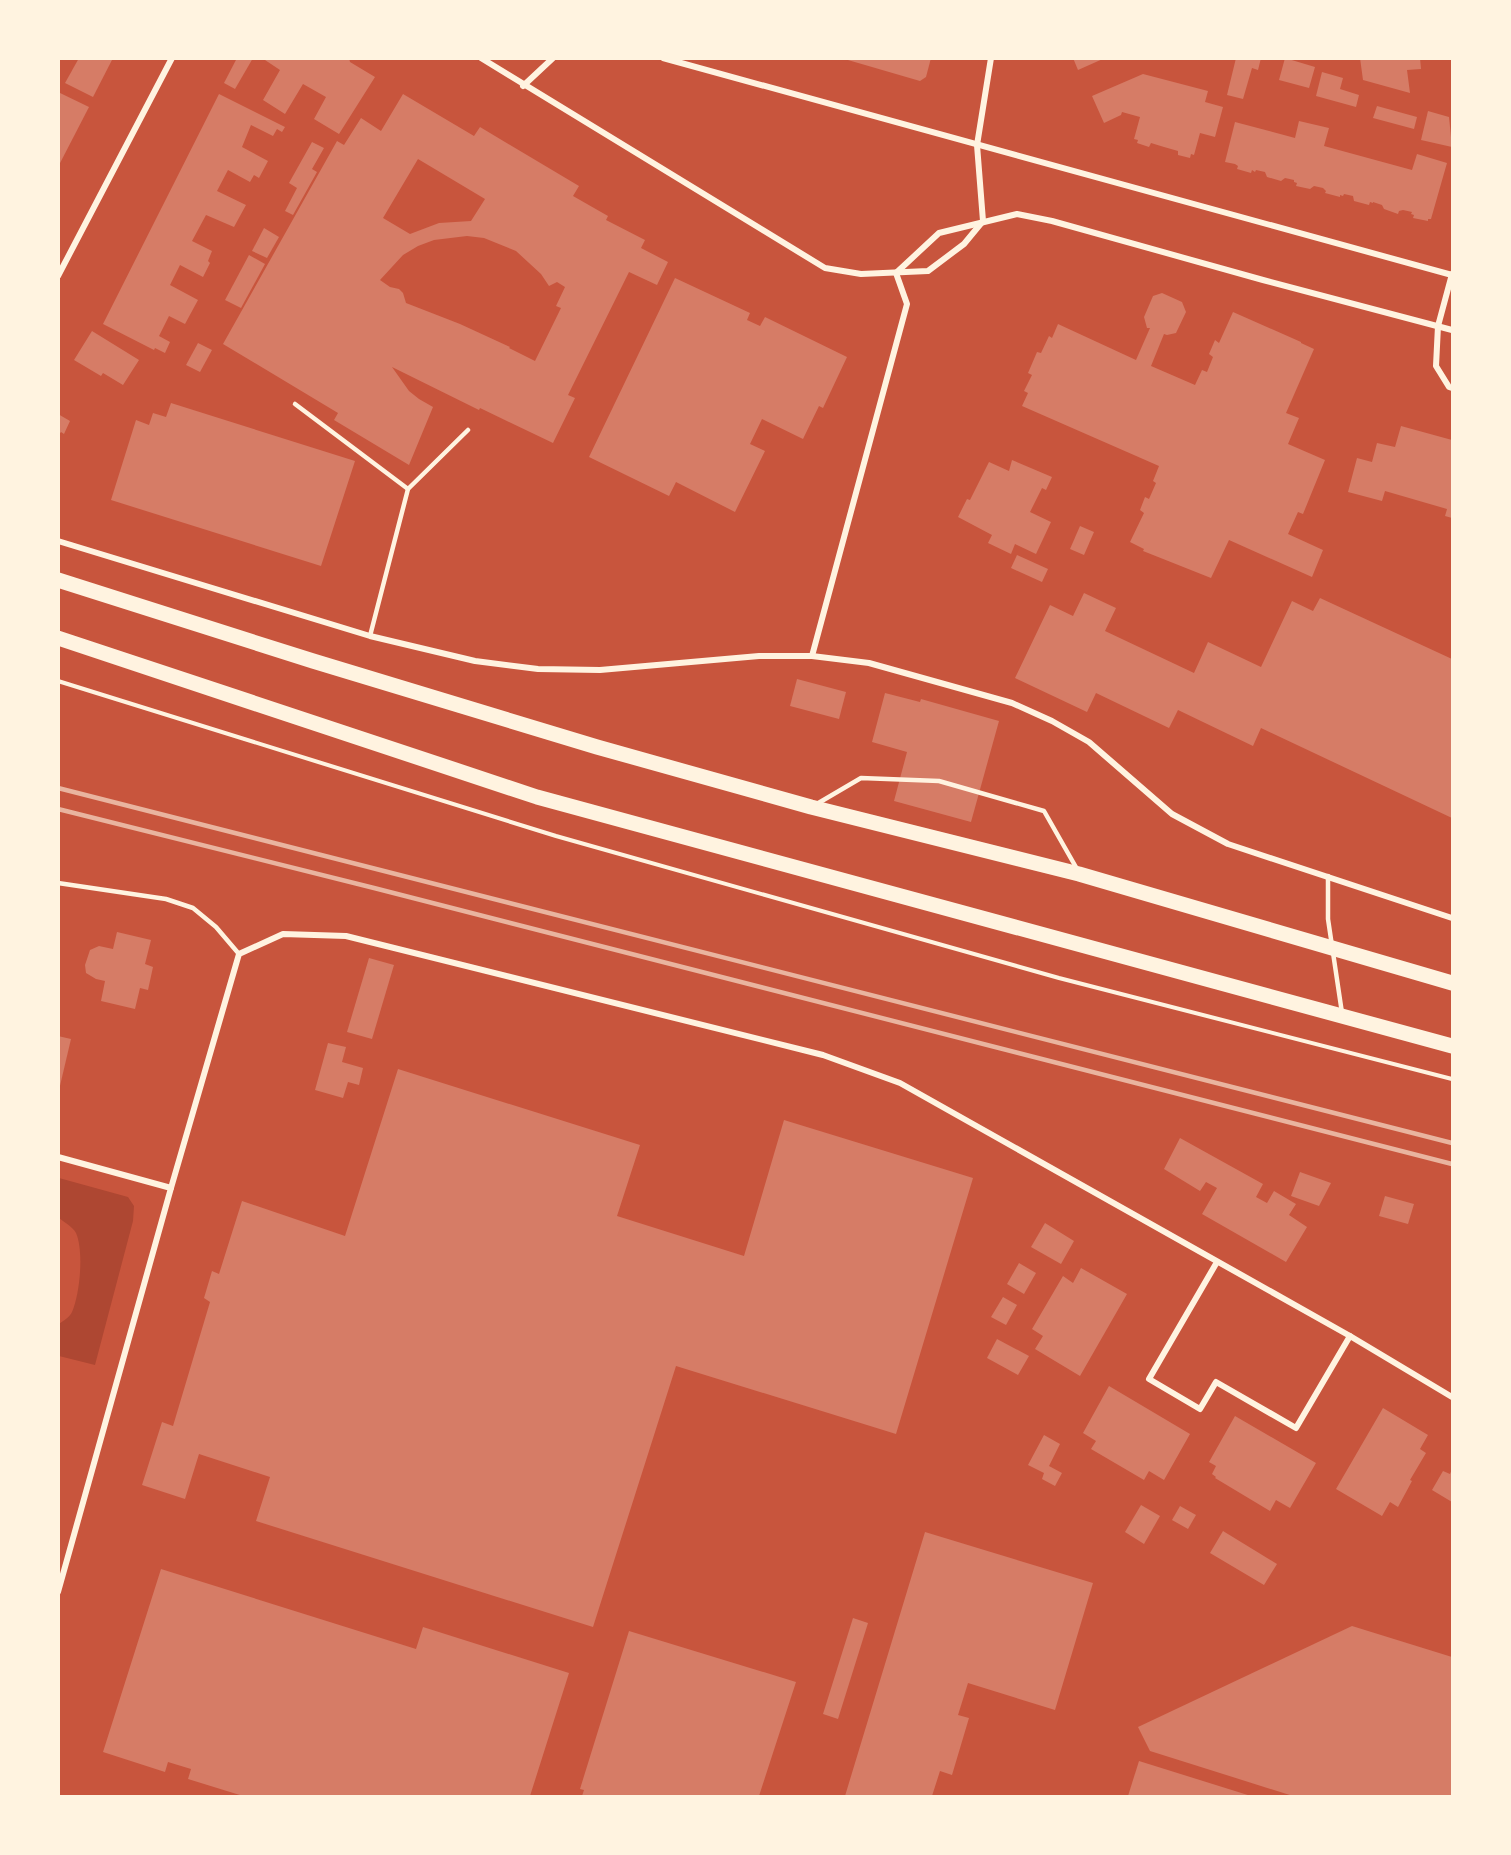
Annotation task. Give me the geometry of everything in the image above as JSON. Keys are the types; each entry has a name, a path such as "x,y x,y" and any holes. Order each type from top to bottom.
{"main road":[{"path":"58,580 313,661 597,747 811,807 1079,874 1452,983"},
{"path":"58,638 537,797 1452,1046"}],"street":[{"path":"58,276 172,58"},
{"path":"481,58 523,86 825,268 861,274 928,271 964,244 983,221 977,145 991,58"},
{"path":"523,86 553,58"},
{"path":"663,58 1452,274 1438,326 1436,366 1449,387 1452,388"},
{"path":"896,273 939,233 1017,214 1052,221 1452,330"},
{"path":"812,656 907,304 896,273"},
{"path":"58,541 370,636 475,661 538,669 600,670 759,656 812,656 870,663 1012,703 1089,742 1172,814 1228,844 1452,918"},
{"path":"58,1592 239,954 283,934 346,936 823,1055 900,1083 1350,1336 1452,1397"},
{"path":"58,1157 171,1188"},
{"path":"1217,1262 1149,1379 1200,1409 1216,1382 1296,1428 1350,1336"}],"lane":[{"path":"295,404 408,489"},
{"path":"370,636 408,489 468,430"},
{"path":"811,807 861,778 939,781 1044,811 1079,874"},
{"path":"1328,876 1328,919 1331,947 1343,1016"},
{"path":"58,883 166,899 193,908 216,927 239,954"}],"path":[{"path":"58,681 556,837 1059,978 1452,1079"}],"shaded area":[{"path":"59,1178 128,1197 134,1206 133,1221 95,1365 59,1356 59,1324 70,1316 75,1304 79,1284 80,1250 76,1233 59,1218"}],"building":[{"path":"79,58 113,58 93,97 65,83"},
{"path":"237,58 253,58 235,89 224,83"},
{"path":"262,58 349,58 350,62 375,77 339,134 314,119 326,97 303,84 285,114 263,100 280,70"},
{"path":"841,58 931,58 926,77 920,81"},
{"path":"1073,58 1105,58 1078,70"},
{"path":"1236,58 1261,58 1258,70 1252,68 1243,99 1227,95"},
{"path":"1285,58 1315,67 1309,88 1279,80"},
{"path":"1360,58 1420,58 1421,69 1407,70 1410,93 1363,80"},
{"path":"1322,72 1343,78 1340,89 1359,95 1356,107 1316,96"},
{"path":"1143,74 1208,91 1205,102 1223,107 1215,137 1200,133 1194,155 1191,154 1190,158 1178,155 1178,151 1151,143 1149,147 1137,143 1138,140 1134,139 1140,117 1122,112 1121,115 1104,123 1092,96"},
{"path":"58,92 89,107 58,167"},
{"path":"219,94 285,127 282,132 277,129 273,136 251,125 242,147 268,161 259,178 254,175 250,182 228,170 217,191 246,205 234,227 206,215 192,241 212,251 208,261 210,263 203,277 180,265 170,285 198,300 185,324 169,316 159,336 170,342 165,353 155,348 154,350 103,324"},
{"path":"403,94 474,136 480,127 579,186 573,196 608,216 606,220 645,240 641,248 668,262 657,285 629,272 568,395 575,398 553,443 392,367 409,391 433,407 409,465 334,420 338,413 223,344 337,141 344,145 361,118 381,131","holes":["418,159 485,199 471,221 439,223 410,234 383,218","467,236 484,238 516,251 541,274 549,286 557,282 565,287 556,306 561,308 535,361 460,324 406,303 399,289 390,287 380,280 403,255 418,246 434,240"]},
{"path":"1377,106 1417,117 1414,129 1373,118"},
{"path":"1428,111 1449,117 1452,147 1421,140"},
{"path":"1299,121 1329,128 1324,146 1412,170 1417,154 1447,163 1431,219 1428,221 1413,218 1412,212 1403,210 1398,214 1373,202 1369,205 1354,201 1353,196 1344,194 1340,197 1325,193 1323,188 1314,186 1310,189 1296,186 1297,183 1294,180 1285,178 1281,181 1267,177 1265,172 1252,170 1251,173 1237,169 1238,166 1235,164 1225,162 1235,122 1295,138"},
{"path":"312,142 324,148 312,169 317,172 293,215 285,211 297,188 289,183"},
{"path":"264,228 279,237 267,258 252,251"},
{"path":"249,255 265,264 241,308 225,300"},
{"path":"675,278 750,313 747,320 760,326 765,317 847,357 823,408 819,406 803,439 762,419 750,444 765,451 735,512 676,482 669,496 589,457"},
{"path":"1162,293 1182,302 1186,312 1176,333 1164,334 1151,366 1195,385 1202,370 1207,372 1213,357 1209,354 1215,340 1219,343 1233,312 1314,349 1286,413 1299,418 1288,444 1325,460 1303,514 1298,512 1288,534 1323,550 1312,577 1229,540 1211,578 1143,551 1144,549 1130,542 1144,513 1140,510 1145,497 1149,499 1156,483 1153,481 1159,466 1022,406 1028,393 1024,391 1032,375 1028,373 1037,352 1041,353 1049,336 1052,338 1058,324 1136,360 1150,328 1147,328 1144,317 1153,296"},
{"path":"92,331 139,360 123,385 103,373 101,376 74,360"},
{"path":"198,343 212,350 200,372 186,365"},
{"path":"171,403 355,461 321,566 111,500 136,420 149,425 153,413 166,417"},
{"path":"58,414 70,421 64,434 61,432 58,436"},
{"path":"1401,426 1452,440 1452,518 1445,516 1447,509 1385,491 1382,501 1348,492 1357,458 1372,462 1377,443 1395,447"},
{"path":"1012,460 1052,477 1046,490 1042,488 1030,512 1051,522 1036,554 1015,544 1011,554 988,543 992,535 958,517 967,499 970,500 989,462 1009,471"},
{"path":"1080,526 1094,532 1084,555 1070,549"},
{"path":"1017,555 1048,569 1042,582 1011,568"},
{"path":"1084,593 1116,608 1105,631 1194,673 1208,642 1261,667 1292,601 1313,611 1320,598 1452,659 1452,818 1261,728 1253,746 1178,710 1169,728 1096,693 1087,712 1015,678 1050,605 1073,616"},
{"path":"797,679 846,692 839,719 790,706"},
{"path":"885,693 920,702 921,699 999,721 971,822 894,801 907,752 872,742"},
{"path":"117,932 151,940 145,964 153,967 148,990 140,988 135,1009 101,1001 105,981 86,973 85,965 90,950 99,946 113,949"},
{"path":"369,958 394,965 372,1039 347,1032"},
{"path":"58,1036 71,1039 59,1090 58,1090"},
{"path":"328,1043 346,1047 342,1062 363,1068 359,1085 348,1082 343,1098 315,1090"},
{"path":"398,1069 640,1145 617,1216 744,1256 784,1120 973,1178 896,1434 676,1366 593,1627 256,1521 270,1477 199,1454 185,1499 142,1485 162,1422 173,1426 210,1302 204,1298 212,1271 219,1274 242,1201 345,1236"},
{"path":"1180,1138 1263,1184 1256,1197 1267,1203 1274,1191 1296,1204 1289,1215 1307,1227 1286,1262 1202,1214 1217,1188 1206,1182 1200,1191 1164,1169"},
{"path":"1300,1172 1331,1183 1319,1206 1291,1196"},
{"path":"1385,1196 1414,1204 1408,1224 1379,1216"},
{"path":"1045,1223 1074,1241 1061,1264 1031,1247"},
{"path":"1019,1263 1036,1273 1024,1294 1007,1284"},
{"path":"1081,1268 1127,1294 1080,1376 1035,1349 1043,1336 1032,1329 1063,1276 1073,1283"},
{"path":"1003,1297 1017,1305 1006,1325 991,1317"},
{"path":"997,1339 1029,1356 1018,1375 987,1358"},
{"path":"1109,1386 1190,1434 1164,1480 1149,1471 1144,1480 1091,1449 1096,1441 1083,1433"},
{"path":"1383,1408 1428,1435 1420,1449 1426,1453 1398,1507 1390,1502 1382,1516 1336,1489"},
{"path":"1235,1416 1316,1463 1290,1508 1276,1500 1270,1511 1212,1474 1216,1466 1209,1462"},
{"path":"1044,1435 1060,1444 1049,1466 1062,1473 1055,1486 1042,1479 1044,1473 1028,1465"},
{"path":"1452,1469 1452,1502 1432,1490 1443,1471 1450,1474"},
{"path":"1141,1505 1160,1516 1144,1544 1125,1532"},
{"path":"1180,1506 1196,1515 1188,1529 1172,1520"},
{"path":"1223,1531 1277,1564 1264,1585 1210,1553"},
{"path":"925,1532 1093,1583 1055,1710 968,1683 958,1715 969,1718 952,1775 940,1771 932,1796 845,1796"},
{"path":"161,1569 416,1649 423,1627 569,1673 530,1796 243,1796 188,1779 191,1769 168,1762 165,1772 103,1752"},
{"path":"853,1618 868,1623 838,1719 823,1714"},
{"path":"1352,1626 1452,1657 1452,1796 1293,1796 1150,1751 1138,1727"},
{"path":"629,1631 796,1682 759,1796 582,1796 584,1790 580,1789"},
{"path":"1139,1761 1251,1796 1128,1796"}],"railway":[{"path":"58,788 1452,1143"},
{"path":"58,809 1452,1164"}]}
